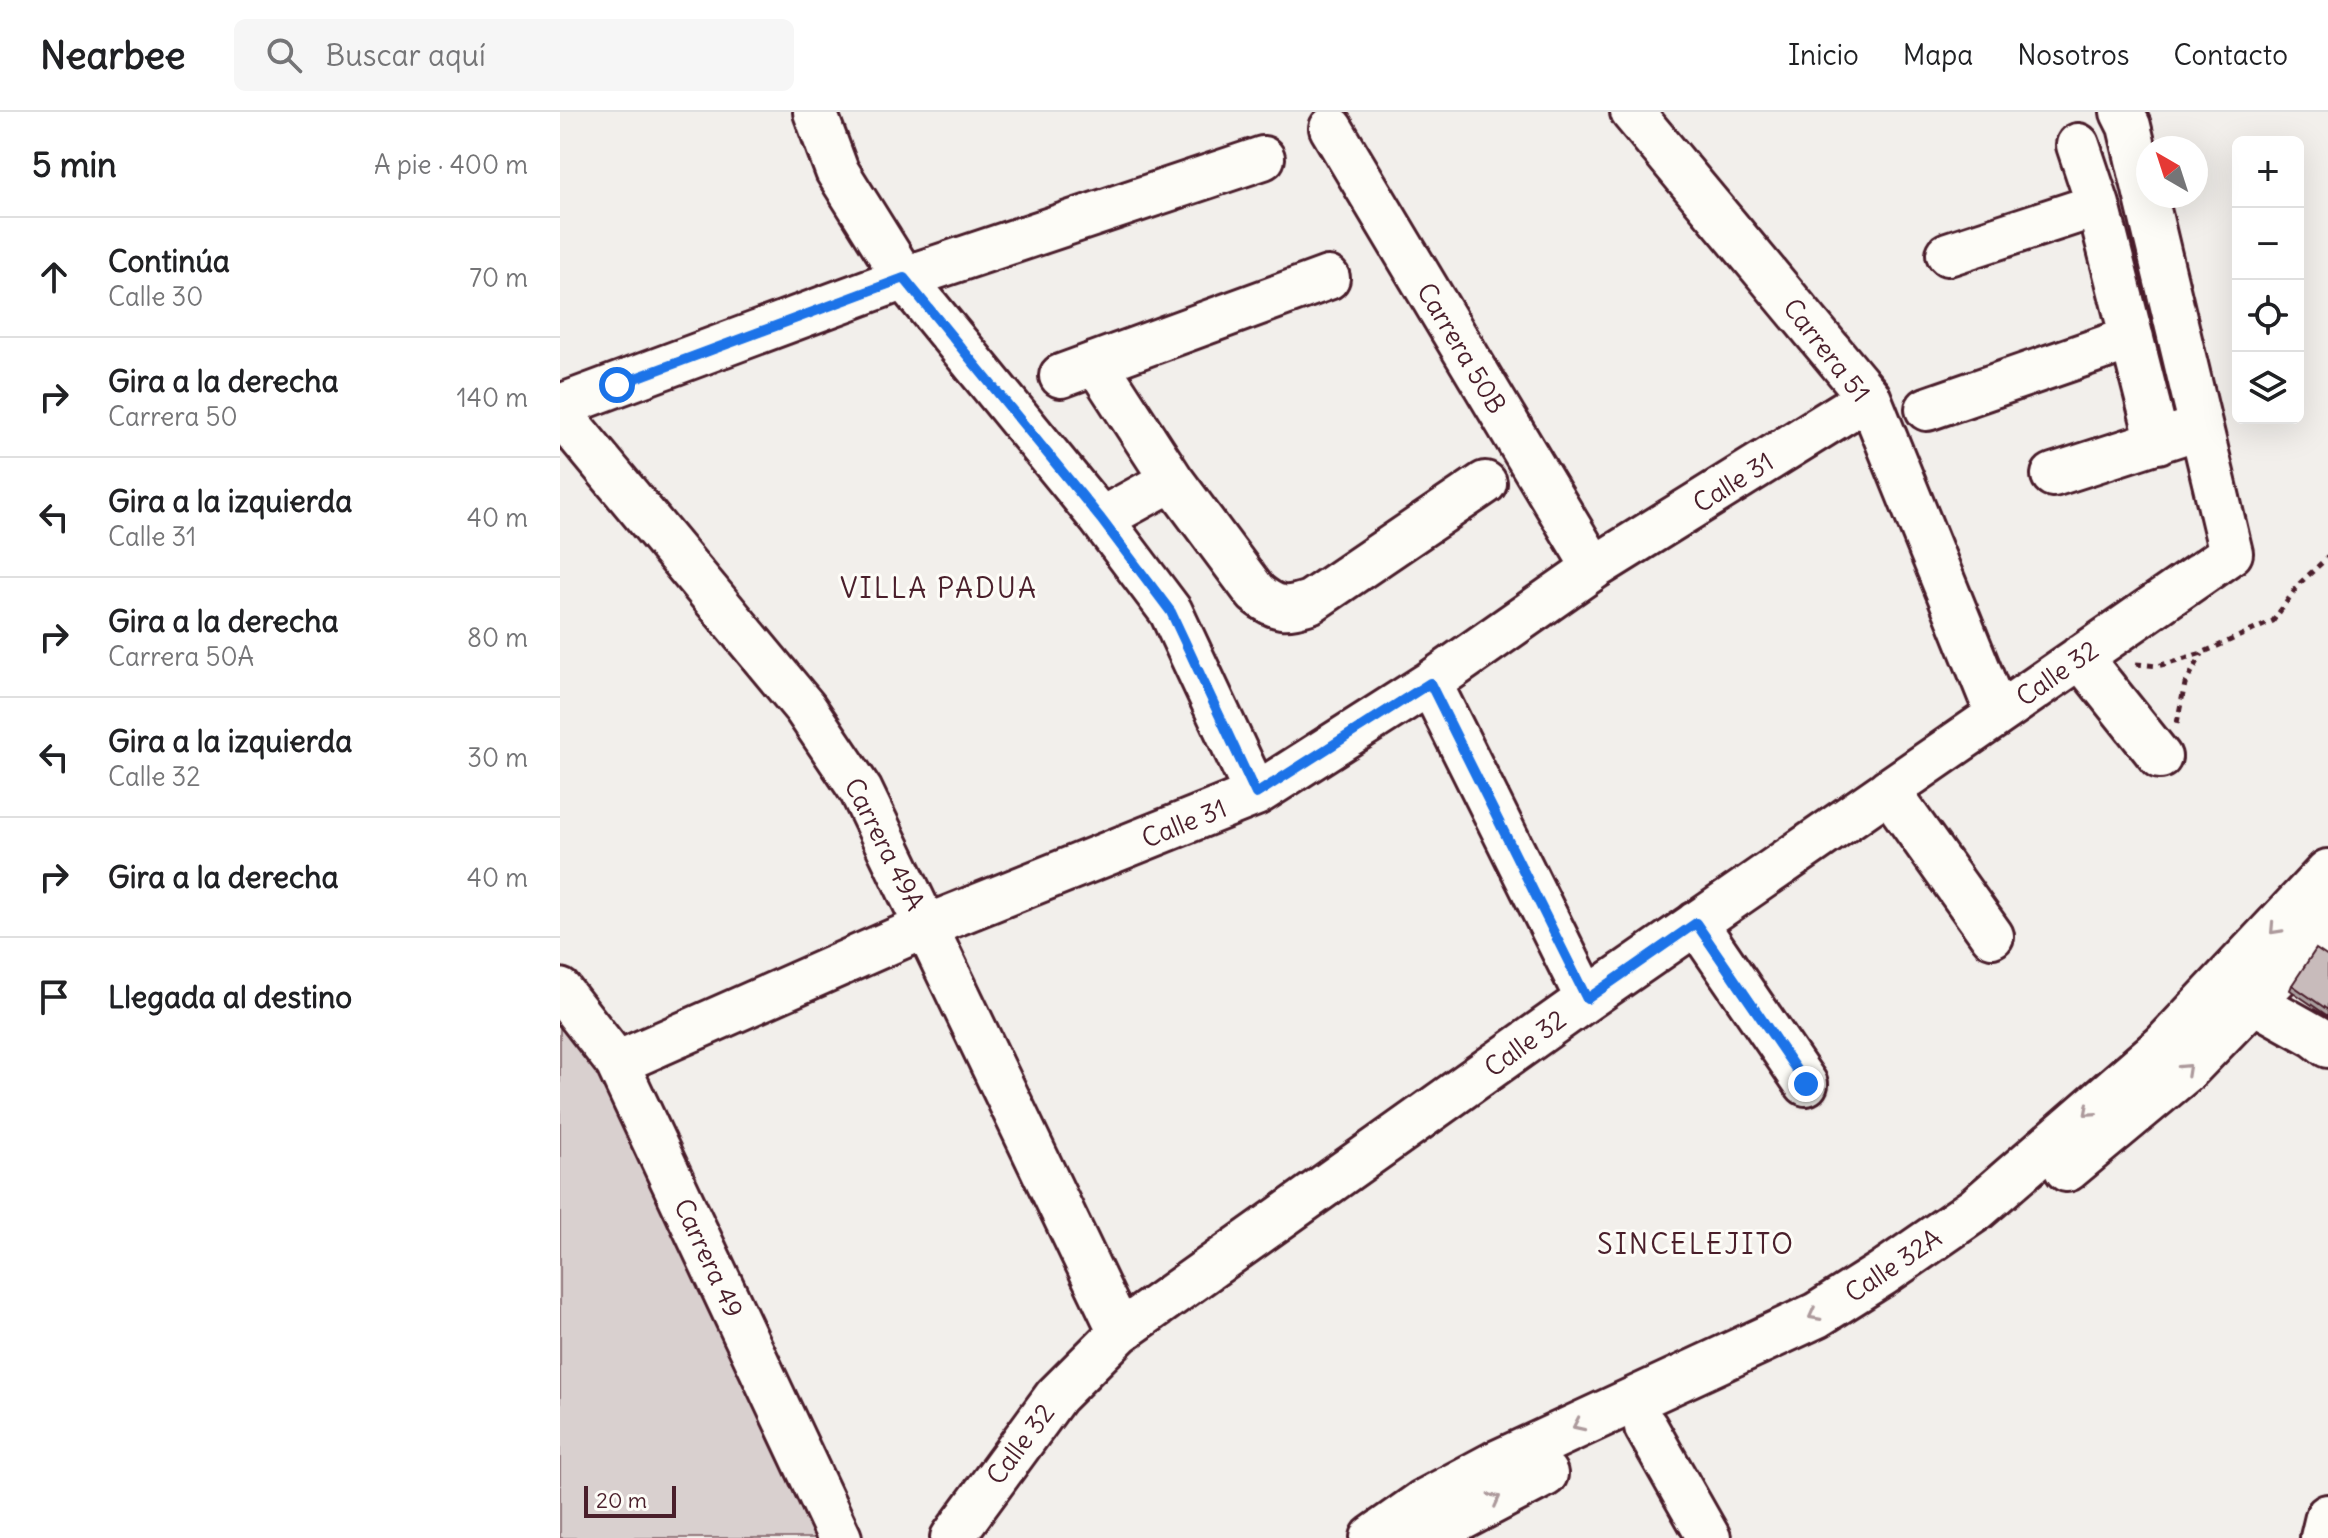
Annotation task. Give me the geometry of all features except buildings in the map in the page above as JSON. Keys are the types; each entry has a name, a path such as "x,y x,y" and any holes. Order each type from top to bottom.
{"main road":[{"name":"Calle 32A","path":"1373,1538 1424,1502 1495,1464 1817,1315 1976,1209 2164,1046 2328,872"},
{"name":"Calle 32A","path":"1427,1538 1515,1488 1833,1341 1902,1298 1995,1229 2187,1069 2328,923"},
{"path":"2323,1538 2328,1517"}],"street":[{"path":"815,112 837,171 904,278 1101,519 1171,612 1256,794"},
{"name":"Carrera 51","path":"1632,112 1869,397 1997,714"},
{"path":"2053,475 2199,427 2129,126 2122,112"},
{"name":"Carrera 50B","path":"1331,128 1594,568"},
{"path":"2078,145 2098,205 2158,442"},
{"path":"560,406 904,278 1263,158"},
{"path":"1948,254 2098,205"},
{"path":"1328,278 1078,370 1172,480 1256,593 1269,604 1282,609 1310,602 1485,483"},
{"path":"1927,409 2132,338"},
{"name":"Calle 31","path":"617,1063 927,926 1256,794 1430,683 1594,568 1869,397"},
{"name":"Carrera 49A","path":"560,413 805,708 861,791 1120,1332"},
{"name":"Calle 32","path":"952,1538 1056,1396 1120,1332 1587,999 2231,553 2199,427"},
{"path":"1101,519 1172,480"},
{"path":"2080,657 2160,757"},
{"path":"1430,683 1587,999"},
{"path":"1888,790 1992,936"},
{"path":"1696,923 1806,1084"},
{"name":"Carrera 49","path":"560,990 617,1063 840,1538"},
{"path":"2254,1002 2328,1046"},
{"path":"1646,1427 1709,1538"}],"path":[{"path":"2080,657 2158,666 2202,653 2273,621 2300,583 2328,557"},
{"path":"2160,757 2177,723 2185,684 2202,653"}],"shaded area":[{"path":"560,990 840,1538 560,1538"}],"district":[{"name":"VILLA PADUA","path":"939,588"},
{"name":"SINCELEJITO","path":"1696,1244"}],"route":[{"path":"617,385 904,278 1101,519 1171,612 1256,794 1430,683 1587,999 1696,923 1806,1084"}]}
